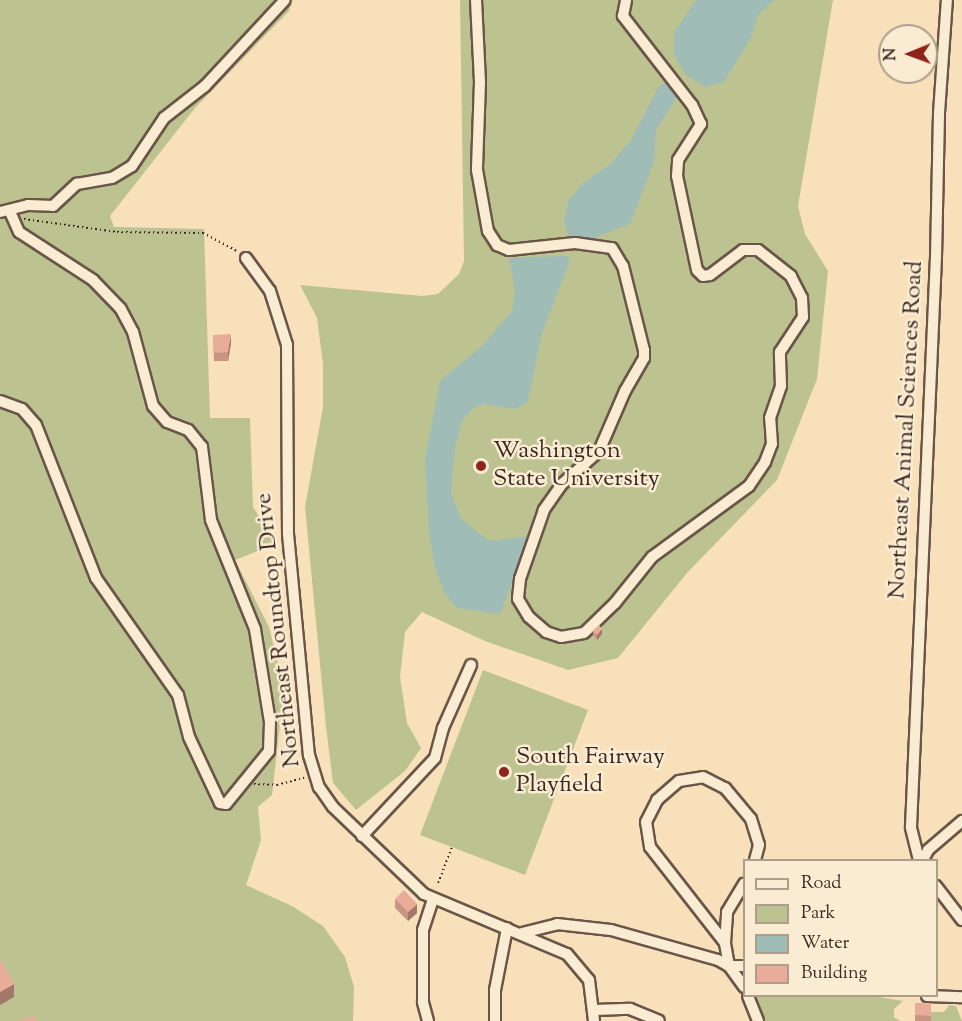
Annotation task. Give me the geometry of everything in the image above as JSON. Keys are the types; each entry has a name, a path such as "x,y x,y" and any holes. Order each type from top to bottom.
{"street":[{"path":"0,401 22,409 36,425 96,578 178,695 189,737 220,803 232,800 269,751 270,722 255,629 211,520 201,447 189,430 168,422 153,406 133,332 120,308 93,280 19,232 5,212 28,205 53,206 77,184 111,178 132,166 164,118 205,86 274,16 285,0"},
{"path":"476,0 480,82 477,170 488,231 497,245 509,250 575,243 612,248 623,266 644,350 644,358 599,451 562,484 543,510 520,579 518,599 529,617 546,632 561,636 584,633 615,603 652,557 749,486 772,444 770,418 781,386 780,352 803,316 802,298 791,276 758,250 743,250 710,274 703,276 697,270 677,176 678,160 700,124 692,105 623,16 626,0"},
{"name":"Northeast Animal Sciences Road","path":"920,859 911,827 936,257 939,112 947,0"},
{"name":"Northeast Roundtop Drive","path":"246,258 270,291 279,312 287,360 288,534 314,775 324,796 362,836 433,900 555,946 578,964 589,980 594,1016"},
{"path":"362,836 435,758 443,728 471,665"},
{"path":"725,944 650,847 646,822 657,800 679,781 703,777 725,788 751,819 759,845 756,859"},
{"path":"922,859 928,850 962,821"},
{"path":"743,886 727,912 725,944 729,966 743,986"},
{"path":"938,889 962,920"},
{"path":"428,1021 423,1002 423,930 433,900"},
{"path":"522,933 549,925 581,925 698,952 729,966 743,966"},
{"path":"495,1021 496,981 507,928"},
{"path":"748,997 758,1021"},
{"path":"938,997 962,998"},
{"path":"594,1016 630,1009 659,1021"}],"path":[{"path":"5,212 23,219 117,231 203,233 224,241 246,258"},
{"path":"248,776 261,787 314,775"},
{"path":"438,883 452,847"}],"green space":[{"path":"0,0 292,0 289,11 195,108 110,216 114,227 204,229 210,418 250,418 253,507 276,544 235,560 269,627 279,667 282,707 272,795 258,807 261,840 246,885 292,906 323,926 345,957 354,987 353,1021 0,1021"},
{"path":"460,0 833,0 798,206 805,234 828,271 817,379 777,480 687,573 618,658 568,670 485,641 422,612 405,632 400,677 407,723 421,748 405,771 356,810 333,783 326,727 305,507 323,407 323,364 317,318 300,285 422,296 438,294 459,274 464,261"},
{"name":"South Fairway Playfield","path":"483,670 588,710 525,875 420,835"},
{"path":"753,997 879,997 903,1001 894,1009 894,1017 900,1021 764,1021"},
{"path":"949,1005 956,1006 962,1021 931,1021 931,1012 944,1012"}],"water":[{"path":"696,0 774,0 758,15 752,36 724,82 705,87 686,75 674,55 674,33"},
{"path":"666,82 679,94 656,130 654,162 630,224 591,239 569,236 564,222 568,202 583,183 610,164 631,140 659,86"},
{"path":"569,257 569,263 541,336 528,402 515,409 484,404 473,408 462,421 455,447 451,493 461,519 489,541 531,536 500,614 457,608 444,592 435,568 429,534 425,459 440,381 483,345 512,311 515,290 509,258"}],"building":[{"path":"231,334 228,352 214,353 213,335"},
{"path":"599,625 602,629 597,635 593,631"},
{"path":"404,890 417,904 408,912 395,899"},
{"path":"0,959 14,984 0,992"},
{"path":"915,1003 931,1004 931,1016 915,1015"},
{"path":"35,1016 36,1021 19,1021"}],"place":[{"name":"Washington State University","path":"481,466"},
{"name":"South Fairway Playfield","path":"504,772"}]}
